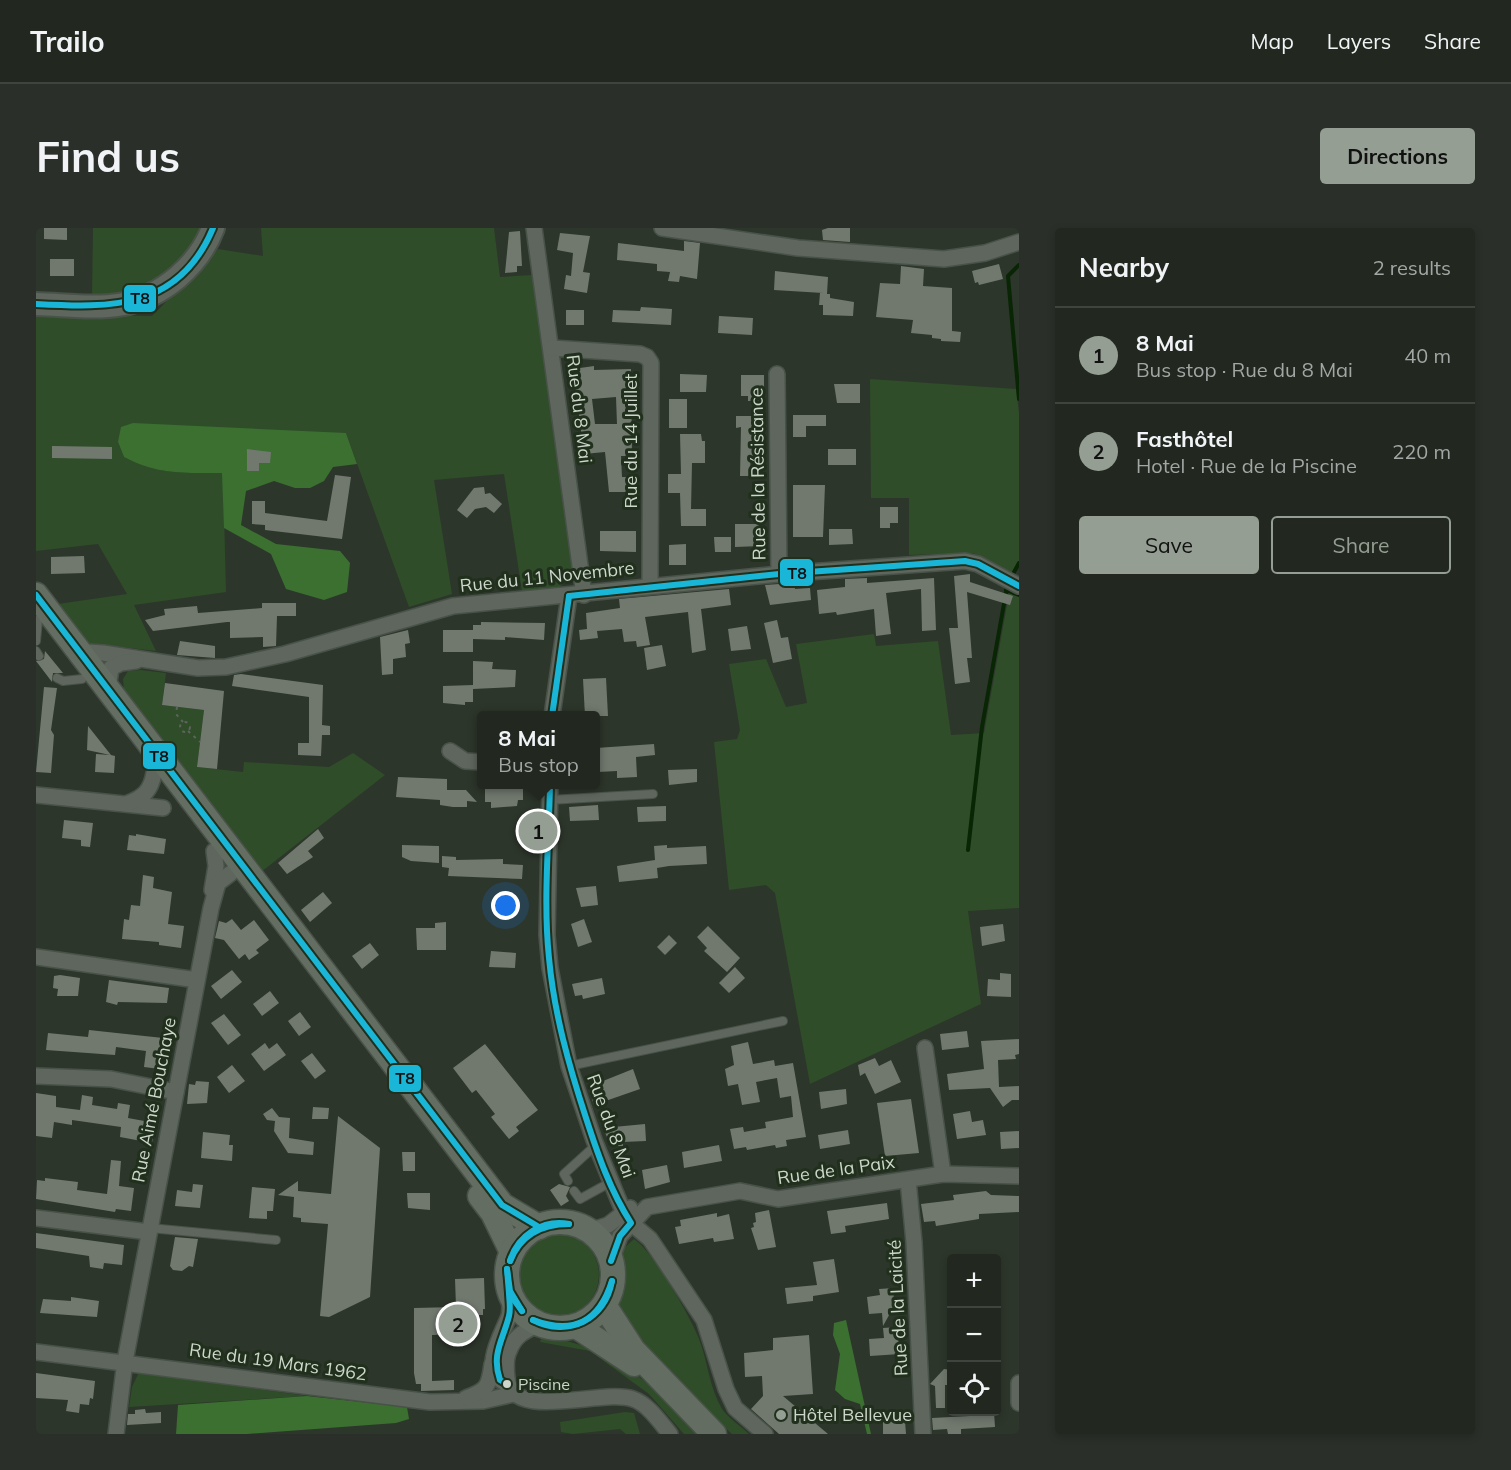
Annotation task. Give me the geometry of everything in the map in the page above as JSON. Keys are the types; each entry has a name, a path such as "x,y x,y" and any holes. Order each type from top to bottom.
{"main road":[{"path":"36,595 502,1205 538,1227"},
{"path":"37,626 82,679 493,1214 512,1252"},
{"path":"564,1223 589,1231 602,1244 611,1261 613,1276 604,1305 592,1318 576,1326 557,1328 539,1324 526,1317 509,1292 507,1272 512,1252 519,1241 538,1227 564,1223"},
{"path":"604,1305 633,1350 714,1434"},
{"path":"576,1326 614,1349 670,1390"}],"street":[{"path":"36,304 100,307 138,303 164,289 189,267 208,241 213,228"},
{"name":"Rue du 8 Mai","path":"534,228 552,348 576,595 553,711"},
{"path":"662,228 798,248 944,259 985,253 1019,242"},
{"name":"Rue du 14 Juillet","path":"552,348 640,354 648,357 651,363 650,586"},
{"name":"Rue de la Résistance","path":"777,374 779,574"},
{"name":"Rue du 11 Novembre","path":"81,654 103,653 198,669 226,668 285,654 453,606 779,574 965,561 978,564 1019,586"},
{"path":"108,690 111,669 121,663 145,660"},
{"path":"450,751 465,761 477,762"},
{"path":"125,804 138,800 148,792 154,773"},
{"name":"Rue du 8 Mai","path":"550,792 547,935 550,968 569,1066 610,1182 627,1217 650,1239 693,1299 704,1320 726,1389 735,1408 765,1434"},
{"path":"36,795 163,808"},
{"path":"211,908 216,866 214,851"},
{"name":"Rue Aimé Bouchaye","path":"116,1434 125,1361 211,908 218,883 231,873"},
{"path":"36,957 112,966 197,980"},
{"path":"925,1048 943,1174"},
{"path":"36,1076 111,1079 176,1092"},
{"name":"Rue de la Paix","path":"627,1217 637,1205 647,1207 740,1191 778,1199 943,1174 1019,1176"},
{"name":"Rue de la Laicité","path":"908,1180 914,1242 923,1434"},
{"path":"589,1231 627,1217"},
{"path":"611,1261 627,1217"},
{"path":"36,1218 149,1230"},
{"path":"430,1402 465,1398 480,1393 489,1385 494,1356 510,1314 509,1292"},
{"path":"511,1389 506,1357 510,1347 520,1333 539,1324"},
{"name":"Rue du 19 Mars 1962","path":"36,1352 125,1361 430,1402 483,1401 511,1389"},
{"path":"494,1356 496,1373 500,1380 511,1389 536,1402 621,1395 636,1400 657,1417 670,1434"},
{"path":"1019,1383 1019,1403"}],"lane":[{"path":"57,678 63,681 82,679"},
{"path":"550,792 653,794"},
{"path":"569,1066 783,1021"},
{"path":"568,1181 564,1174 596,1145"},
{"path":"574,1191 580,1199 610,1182"},
{"path":"149,1230 276,1240"}],"path":[{"path":"177,707 176,714 183,722 189,723 189,731"},
{"path":"183,722 181,729 189,731 200,742"}],"green space":[{"path":"93,228 202,228 183,259 151,285 129,295 92,296"},
{"path":"261,228 494,228 500,277 532,275 574,576 558,588 522,591 504,474 434,480 452,594 409,607 346,433 118,442 124,457 149,467 172,472 223,473 226,592 134,605 156,651 86,643 58,604 127,594 98,544 36,551 36,314 152,316 218,249 263,256"},
{"path":"870,379 1016,389 1019,413 1019,563 1013,574 973,553 909,555 909,498 871,498"},
{"path":"133,423 346,433 357,464 333,467 324,481 310,488 295,488 274,481 246,491 241,525 276,544 340,551 350,563 347,592 324,600 286,589 271,554 224,528 222,473 183,473 160,470 124,457 118,442 121,427"},
{"path":"1010,588 1019,593 1019,908 968,911 981,1004 810,1084 775,893 766,885 729,890 714,742 737,739 740,730 729,664 766,659 786,707 807,703 796,644 874,634 876,646 938,641 951,735 984,733"},
{"path":"128,671 166,673 162,705 204,710 197,767 243,772 244,762 329,767 353,753 385,775 261,872 124,691 123,679"},
{"path":"557,1233 573,1236 592,1252 599,1275 596,1291 580,1310 557,1317 541,1314 522,1298 515,1275 518,1259 534,1240"},
{"path":"634,1239 661,1270 688,1315 699,1339 714,1392 722,1409 749,1434 732,1434 664,1371 620,1324 614,1302 621,1251"},
{"path":"846,1320 871,1434 867,1434 860,1404 845,1399 835,1390 840,1354 833,1335 834,1323"},
{"path":"542,1336 568,1341 591,1349 630,1370 666,1399 702,1434 684,1434 649,1394 590,1351 540,1342"},
{"path":"139,1372 307,1396 129,1407 132,1387"},
{"path":"307,1396 407,1407 409,1419 396,1423 247,1434 176,1434 178,1405"},
{"path":"625,1412 634,1413 640,1434 626,1434 620,1429 573,1434 561,1432 560,1422"}],"building":[{"path":"44,228 67,228 67,240 44,239"},
{"path":"850,228 850,242 823,240 822,230"},
{"path":"520,231 522,266 517,266 517,272 505,273 509,232"},
{"path":"560,233 590,236 583,272 590,273 587,293 564,289 566,275 571,276 573,253 557,250"},
{"path":"684,241 700,243 697,279 680,276 679,282 668,281 670,272 657,271 657,264 617,260 618,243 684,251"},
{"path":"50,259 74,259 74,276 50,276"},
{"path":"999,264 1003,279 979,285 978,282 975,283 972,271"},
{"path":"901,266 924,269 923,286 952,288 952,331 961,332 960,342 941,341 941,339 932,338 932,335 911,333 913,320 876,317 880,283 900,284"},
{"path":"775,271 828,277 827,294 830,294 830,298 854,302 853,316 823,315 823,305 819,305 820,293 823,293 774,290"},
{"path":"641,307 672,309 671,325 612,322 613,310 640,311"},
{"path":"566,310 584,310 584,325 566,325"},
{"path":"719,316 753,318 752,335 718,333"},
{"path":"594,366 594,370 631,369 632,456 621,456 622,477 632,477 632,492 609,492 605,452 584,454 573,369","holes":["616,397 617,424 595,424 592,399"]},
{"path":"680,374 707,375 706,392 680,392"},
{"path":"741,375 764,375 764,396 761,401 748,401 748,396 741,396"},
{"path":"834,384 860,384 860,403 837,403"},
{"path":"669,399 687,399 687,428 669,428"},
{"path":"793,415 826,415 826,426 806,426 806,437 793,437"},
{"path":"736,416 753,416 755,452 753,458 750,458 751,476 740,476 741,427 736,428"},
{"path":"680,434 701,434 702,441 705,441 705,463 692,463 691,509 706,509 706,526 681,526 680,493 668,493 668,474 681,474"},
{"path":"52,446 112,447 112,459 52,458"},
{"path":"247,449 271,452 270,463 259,463 259,471 247,471"},
{"path":"828,449 856,449 856,465 828,465"},
{"path":"335,475 351,477 342,539 265,530 265,525 252,524 252,501 265,501 265,513 327,521"},
{"path":"793,485 825,485 823,537 793,537"},
{"path":"484,487 485,494 490,493 502,504 494,513 486,507 475,509 467,518 457,510 474,488"},
{"path":"880,507 898,507 898,523 890,523 890,528 880,528"},
{"path":"735,524 759,524 761,546 735,547"},
{"path":"829,529 852,529 853,544 829,545"},
{"path":"600,531 636,531 636,552 600,551"},
{"path":"714,537 731,537 731,552 715,552"},
{"path":"686,544 686,565 669,565 669,545"},
{"path":"84,556 85,573 51,574 51,557"},
{"path":"970,574 970,582 1013,596 1010,605 967,592 972,658 967,658 970,682 955,684 949,628 958,628 954,576"},
{"path":"867,578 867,583 934,578 936,630 922,631 921,589 886,593 891,634 876,636 874,609 837,615 836,612 819,614 817,590 845,587 845,579"},
{"path":"794,583 795,589 810,588 811,600 770,605 765,585"},
{"path":"729,589 731,605 701,609 706,650 692,653 688,612 645,617 650,645 637,647 636,641 624,642 622,629 597,631 598,638 580,640 579,630 587,629 586,613 620,608 619,599"},
{"path":"262,603 296,603 296,616 277,616 276,646 263,647 263,637 230,638 230,622 153,631 145,620 165,615 164,609 197,606 198,613 262,608"},
{"path":"777,620 781,638 788,637 792,659 773,663 764,623"},
{"path":"481,622 545,623 544,640 505,637 505,640 473,639 473,652 443,652 443,630 473,630 473,625 481,625"},
{"path":"747,626 751,649 731,651 728,629"},
{"path":"408,630 410,643 405,644 406,657 393,659 393,674 382,675 380,637"},
{"path":"180,641 215,646 215,658 177,655"},
{"path":"662,645 666,666 647,670 644,648"},
{"path":"45,651 63,673 53,673 52,682 36,661 44,659"},
{"path":"473,661 493,662 492,669 516,670 515,687 473,689"},
{"path":"234,675 323,685 322,725 330,726 330,735 322,735 321,756 298,755 298,743 309,743 309,697 232,686"},
{"path":"606,678 608,716 600,716 600,711 585,711 583,679"},
{"path":"165,683 224,691 217,769 197,767 204,710 162,705"},
{"path":"473,685 473,702 465,702 465,705 443,703 443,686"},
{"path":"44,687 57,688 51,730 54,735 51,773 36,772"},
{"path":"88,726 111,755 115,756 114,773 95,772 96,754 110,755 87,750"},
{"path":"654,744 655,755 636,757 637,777 617,778 617,771 600,772 600,748"},
{"path":"697,769 697,782 669,785 668,770"},
{"path":"398,777 447,779 447,790 466,790 477,802 467,801 467,807 453,807 440,805 440,800 396,797"},
{"path":"485,789 523,789 523,800 518,800 517,806 491,808 491,802 485,802"},
{"path":"598,805 599,820 570,821 569,807"},
{"path":"666,806 666,821 638,822 637,807"},
{"path":"64,820 93,823 90,847 81,846 81,840 62,838"},
{"path":"318,829 324,838 308,851 313,857 287,874 278,863"},
{"path":"136,834 166,839 164,854 127,850 129,835 136,836"},
{"path":"402,845 439,846 439,863 411,861 402,857"},
{"path":"667,845 667,848 706,846 707,864 657,868 658,878 619,882 617,866 655,860 654,846"},
{"path":"442,856 456,857 456,860 503,859 503,864 523,865 522,879 448,876 449,868 442,867"},
{"path":"143,875 154,877 153,888 172,892 168,924 184,926 181,948 159,945 159,942 122,939 124,919 129,920 131,905 140,906"},
{"path":"596,886 598,905 581,907 576,888"},
{"path":"323,892 332,903 310,922 301,910"},
{"path":"232,919 241,930 254,920 269,940 256,950 259,953 249,960 245,954 239,959 224,940 215,938 219,921 226,923"},
{"path":"584,919 592,942 578,947 571,924"},
{"path":"446,922 446,950 417,950 416,928 435,928 435,923"},
{"path":"1003,924 1005,941 982,946 980,927"},
{"path":"708,926 740,958 727,972 704,951 707,948 697,937"},
{"path":"669,935 677,943 665,955 657,947"},
{"path":"370,943 379,955 362,969 352,956"},
{"path":"491,951 516,953 515,968 489,967"},
{"path":"735,967 745,978 729,993 719,983"},
{"path":"232,970 242,982 221,999 211,986"},
{"path":"1000,973 1011,974 1011,997 987,996 988,979 1000,980"},
{"path":"54,976 80,978 78,996 57,996 58,989 53,988"},
{"path":"602,978 605,994 583,999 582,995 575,996 572,984"},
{"path":"109,980 169,988 167,1003 118,1002 117,1005 106,1002"},
{"path":"270,991 279,1003 262,1016 253,1004"},
{"path":"300,1012 311,1027 299,1036 288,1021"},
{"path":"224,1014 241,1035 228,1045 211,1023"},
{"path":"89,1030 163,1038 160,1069 144,1067 146,1051 116,1047 115,1055 46,1050 48,1033 88,1037"},
{"path":"967,1031 969,1047 942,1050 940,1034"},
{"path":"1019,1039 1019,1054 1015,1055 1016,1059 998,1060 999,1087 1019,1086 1019,1100 1012,1100 1003,1107 990,1088 949,1090 947,1074 984,1069 981,1041"},
{"path":"748,1042 753,1064 774,1060 775,1066 793,1063 806,1137 786,1140 787,1146 776,1148 775,1145 747,1150 746,1147 734,1149 730,1129 743,1127 744,1132 766,1128 765,1122 793,1117 791,1096 780,1098 777,1078 756,1082 760,1102 742,1105 738,1084 728,1086 725,1069 734,1065 731,1046"},
{"path":"265,1043 269,1049 277,1043 286,1055 264,1071 251,1054"},
{"path":"485,1044 538,1110 516,1127 519,1131 509,1139 491,1117 495,1114 476,1090 472,1093 453,1068"},
{"path":"312,1053 326,1071 315,1079 301,1061"},
{"path":"875,1058 879,1066 891,1060 901,1082 875,1094 865,1073 860,1076 858,1065"},
{"path":"232,1065 245,1081 229,1093 217,1077"},
{"path":"633,1069 640,1089 594,1105 588,1087"},
{"path":"196,1081 209,1082 207,1103 187,1104 189,1084 195,1085"},
{"path":"846,1089 847,1104 821,1109 819,1092"},
{"path":"36,1093 56,1096 56,1107 80,1110 82,1095 93,1097 92,1105 117,1109 118,1103 130,1105 128,1118 155,1123 152,1143 120,1137 121,1127 72,1120 72,1125 54,1122 52,1138 36,1136"},
{"path":"911,1099 919,1153 885,1156 877,1103"},
{"path":"313,1107 329,1108 328,1119 312,1119"},
{"path":"272,1108 279,1117 290,1118 289,1138 314,1142 313,1155 288,1153 274,1131 275,1121 267,1120 263,1114"},
{"path":"970,1111 972,1122 983,1120 986,1135 957,1139 953,1114"},
{"path":"338,1116 380,1148 370,1297 329,1317 320,1316 328,1224 301,1222 301,1218 293,1217 294,1197 278,1195 298,1181 298,1191 331,1194"},
{"path":"645,1124 646,1141 623,1142 623,1146 611,1146 603,1128"},
{"path":"848,1130 850,1144 820,1149 818,1135"},
{"path":"1019,1131 1019,1148 1001,1149 1000,1132"},
{"path":"203,1132 230,1135 229,1145 233,1145 232,1161 201,1158"},
{"path":"719,1145 722,1161 684,1168 682,1152"},
{"path":"402,1152 415,1152 415,1171 403,1171"},
{"path":"111,1160 121,1161 119,1186 134,1188 131,1211 116,1209 115,1212 36,1199 37,1180 45,1181 45,1178 78,1182 77,1190 107,1194"},
{"path":"667,1165 670,1182 645,1189 642,1170"},
{"path":"193,1184 203,1185 200,1208 175,1206 177,1190 192,1192"},
{"path":"559,1184 570,1187 566,1196 569,1201 561,1206 550,1190"},
{"path":"252,1187 275,1189 273,1211 267,1211 267,1219 249,1218"},
{"path":"986,1191 991,1195 1019,1196 1019,1212 979,1214 979,1219 936,1226 935,1221 924,1222 921,1204 954,1200 953,1195"},
{"path":"407,1193 430,1193 430,1210 408,1208"},
{"path":"887,1203 889,1219 845,1226 846,1232 831,1234 827,1211"},
{"path":"769,1210 776,1247 758,1250 751,1228 756,1222 755,1213"},
{"path":"717,1213 717,1217 729,1214 734,1239 714,1242 713,1238 679,1244 675,1227 681,1226 680,1220"},
{"path":"36,1233 124,1245 122,1265 104,1263 103,1269 90,1267 89,1256 36,1248"},
{"path":"175,1237 198,1239 193,1267 189,1266 182,1271 173,1270 170,1266"},
{"path":"834,1259 839,1292 813,1296 813,1301 787,1304 785,1288 817,1285 813,1262"},
{"path":"484,1278 485,1309 483,1309 483,1315 469,1315 470,1334 432,1335 432,1381 454,1380 454,1390 421,1391 421,1384 416,1384 414,1373 414,1308 456,1307 455,1279"},
{"path":"894,1288 893,1308 883,1326 882,1313 869,1314 867,1297 880,1295 879,1289"},
{"path":"71,1297 99,1301 97,1317 40,1313 43,1299 71,1301"},
{"path":"897,1327 900,1354 870,1356 869,1339 884,1338 883,1328"},
{"path":"809,1335 813,1394 783,1396 828,1434 779,1434 751,1409 763,1396 762,1376 745,1377 744,1353 773,1350 773,1338"},
{"path":"944,1369 947,1369 945,1408 936,1408 935,1386 930,1384"},
{"path":"36,1373 95,1381 93,1399 90,1398 89,1405 80,1404 79,1413 66,1411 68,1400 36,1398"},
{"path":"145,1409 146,1413 161,1412 161,1423 127,1425 128,1414 135,1414 135,1410"},
{"path":"994,1416 995,1427 961,1429 961,1434 948,1434 947,1429 933,1430 932,1418"},
{"path":"905,1421 906,1434 883,1434 883,1422"}],"waterway":[{"path":"1019,265 1008,276 1019,399"},
{"path":"1013,574 1019,563"},
{"path":"968,850 982,727 1007,587"},
{"path":"1006,590 1019,595"}],"transit line":[{"name":"T8","path":"36,304 116,303 140,298 162,289 182,275 199,255 213,228"},
{"name":"T8","path":"569,596 779,574 965,561 978,564 1019,586"},
{"name":"T8","path":"36,595 502,1205 539,1227"},
{"name":"T8","path":"553,711 569,596"},
{"name":"T8","path":"550,789 546,915 554,999 568,1059 595,1145 611,1185 631,1223 620,1236 611,1261"},
{"name":"T8","path":"510,1261 519,1244 533,1231 550,1224 569,1224"},
{"name":"T8","path":"510,1261 526,1237 550,1226 569,1224"},
{"name":"T8","path":"507,1269 510,1291 522,1311"},
{"name":"T8","path":"507,1269 509,1293 522,1311"},
{"name":"T8","path":"533,1320 561,1326 583,1322 600,1306 612,1281"},
{"name":"T8","path":"533,1320 559,1327 583,1322 602,1306 612,1281"},
{"name":"T8","path":"507,1384 500,1380 497,1355 510,1313 509,1292"}],"place":[{"name":"8 Mai","path":"538,831"},
{"name":"Fasthôtel","path":"458,1324"},
{"name":"Piscine","path":"507,1384"},
{"name":"Hôtel Bellevue","path":"781,1415"}]}
